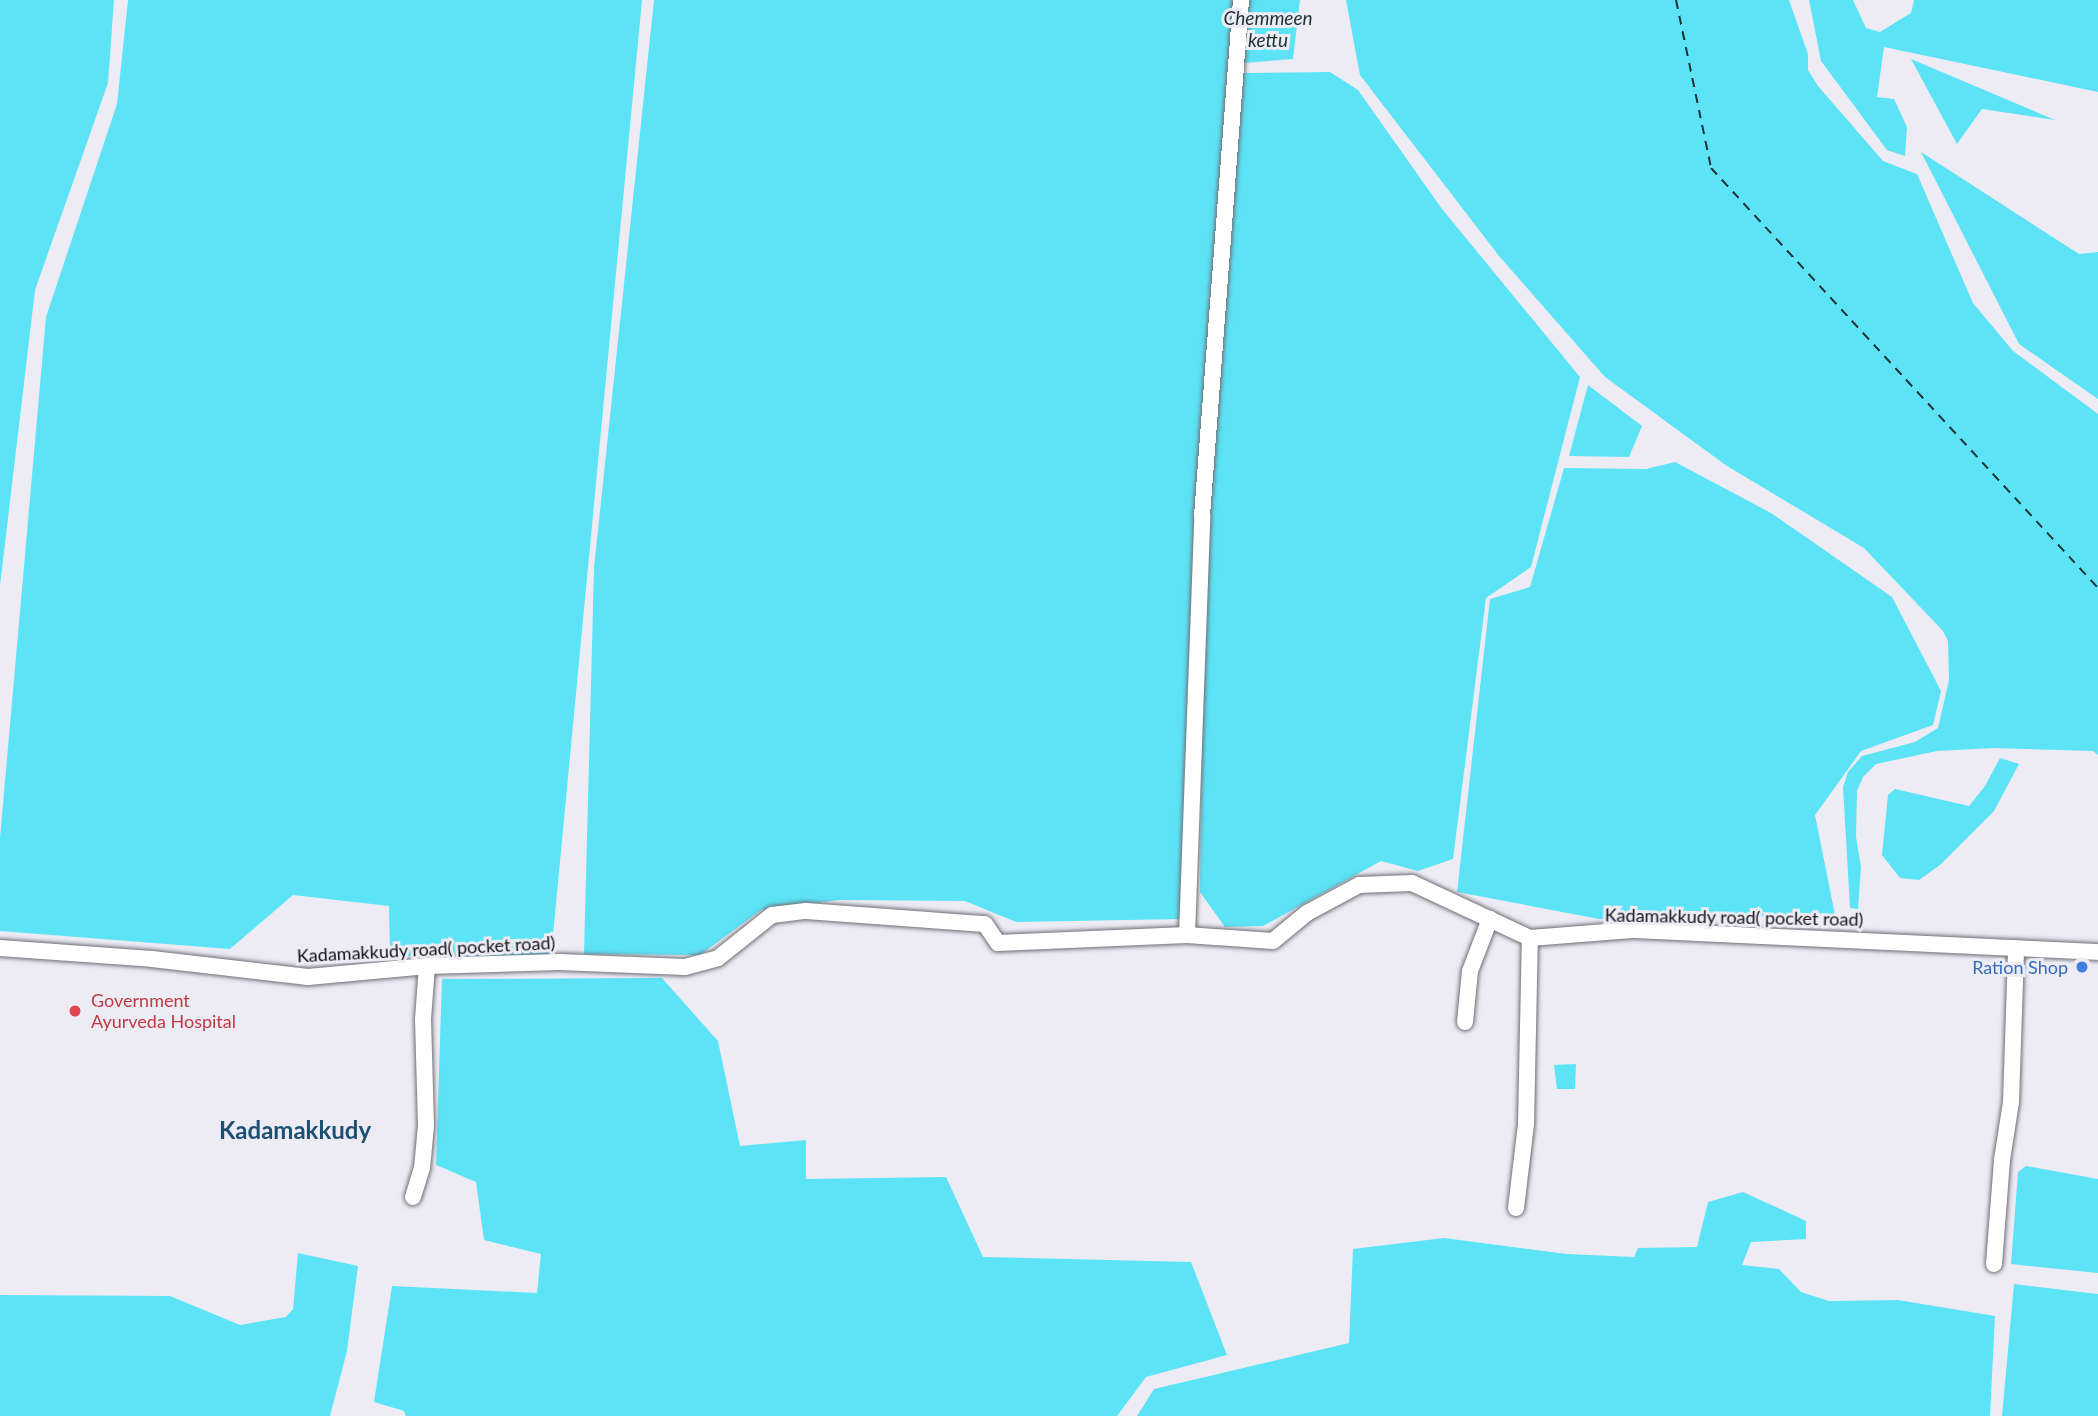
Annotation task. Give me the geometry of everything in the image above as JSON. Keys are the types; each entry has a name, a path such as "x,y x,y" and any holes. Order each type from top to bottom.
{"street":[{"path":"1187,935 1202,516 1241,0"},
{"name":"Kadamakkudy road( pocket road)","path":"0,948 152,959 308,977 427,966 559,962 685,967 719,958 772,915 806,911 985,923 998,943 1187,935 1273,941 1307,913 1359,885 1412,883 1536,937 1632,930 2098,952"},
{"path":"1465,1023 1470,971 1490,919"},
{"path":"1536,937 1536,1132"},
{"path":"1516,1208 1526,1124 1536,937"},
{"path":"1994,1264 2001,1160 2011,1102 2016,948"},
{"path":"413,1197 422,1168 426,1126 423,1019 427,966"}],"water":[{"path":"0,0 114,0 108,83 35,290 0,586"},
{"path":"128,0 642,0 551,956 390,956 389,906 293,895 230,949 0,931 0,838 46,317 117,104"},
{"path":"654,0 1234,0 1182,919 1016,922 965,901 839,900 761,910 700,955 584,954 594,568"},
{"name":"Chemmeen kettu","path":"1242,0 1300,0 1293,59 1243,63"},
{"path":"1346,0 1789,0 1808,54 1808,70 1818,86 1883,161 1917,174 1973,303 2013,351 2098,414 2098,755 2093,751 1993,748 1937,751 1876,764 1863,777 1857,791 1856,837 1861,867 1858,909 1850,908 1843,787 1848,772 1862,756 1915,742 1938,728 1949,680 1948,641 1943,631 1864,548 1727,466 1605,377 1499,256 1360,75"},
{"path":"1809,0 1853,0 1866,28 1880,32 1911,13 1914,0 2098,0 2098,92 1884,47 1877,97 1894,99 1907,127 1905,156 1887,150 1821,61"},
{"path":"1911,59 2055,120 1982,109 1957,144"},
{"path":"1330,72 1358,90 1442,209 1580,377 1531,567 1486,598 1453,859 1418,871 1381,861 1263,926 1225,927 1200,892 1204,564 1243,73"},
{"path":"1921,152 2079,254 2098,252 2098,399 2019,344"},
{"path":"1588,385 1642,426 1629,457 1569,456"},
{"path":"1675,462 1771,513 1892,597 1941,691 1933,725 1861,751 1815,815 1835,915 1599,919 1457,892 1490,599 1530,587 1564,468 1646,469"},
{"path":"2000,758 2019,764 1994,811 1940,865 1919,880 1900,878 1882,855 1888,795 1895,789 1969,806 1985,786"},
{"path":"662,978 718,1041 740,1146 806,1140 806,1179 946,1177 983,1257 1191,1262 1227,1355 1146,1377 1117,1416 406,1416 404,1411 374,1402 392,1286 537,1293 541,1254 484,1240 476,1182 436,1165 442,979"},
{"path":"1576,1064 1575,1089 1557,1089 1554,1065"},
{"path":"2026,1166 2098,1179 2098,1273 2011,1264 2018,1172"},
{"path":"1743,1192 1806,1221 1806,1239 1751,1242 1742,1265 1779,1269 1801,1292 1829,1301 1898,1300 1995,1316 1990,1416 1137,1416 1154,1389 1349,1343 1353,1249 1444,1238 1567,1254 1634,1257 1638,1248 1697,1247 1708,1202"},
{"path":"298,1253 358,1266 347,1351 330,1416 0,1416 0,1295 170,1296 240,1325 286,1317 293,1309"},
{"path":"2014,1284 2098,1294 2098,1416 2002,1416"}],"ferry route":[{"path":"1676,0 1711,168 2098,588"}],"place":[{"name":"Ration Shop","path":"2082,967"},
{"name":"Government Ayurveda Hospital","path":"75,1011"}],"district":[{"name":"Kadamakkudy","path":"295,1130"}]}
